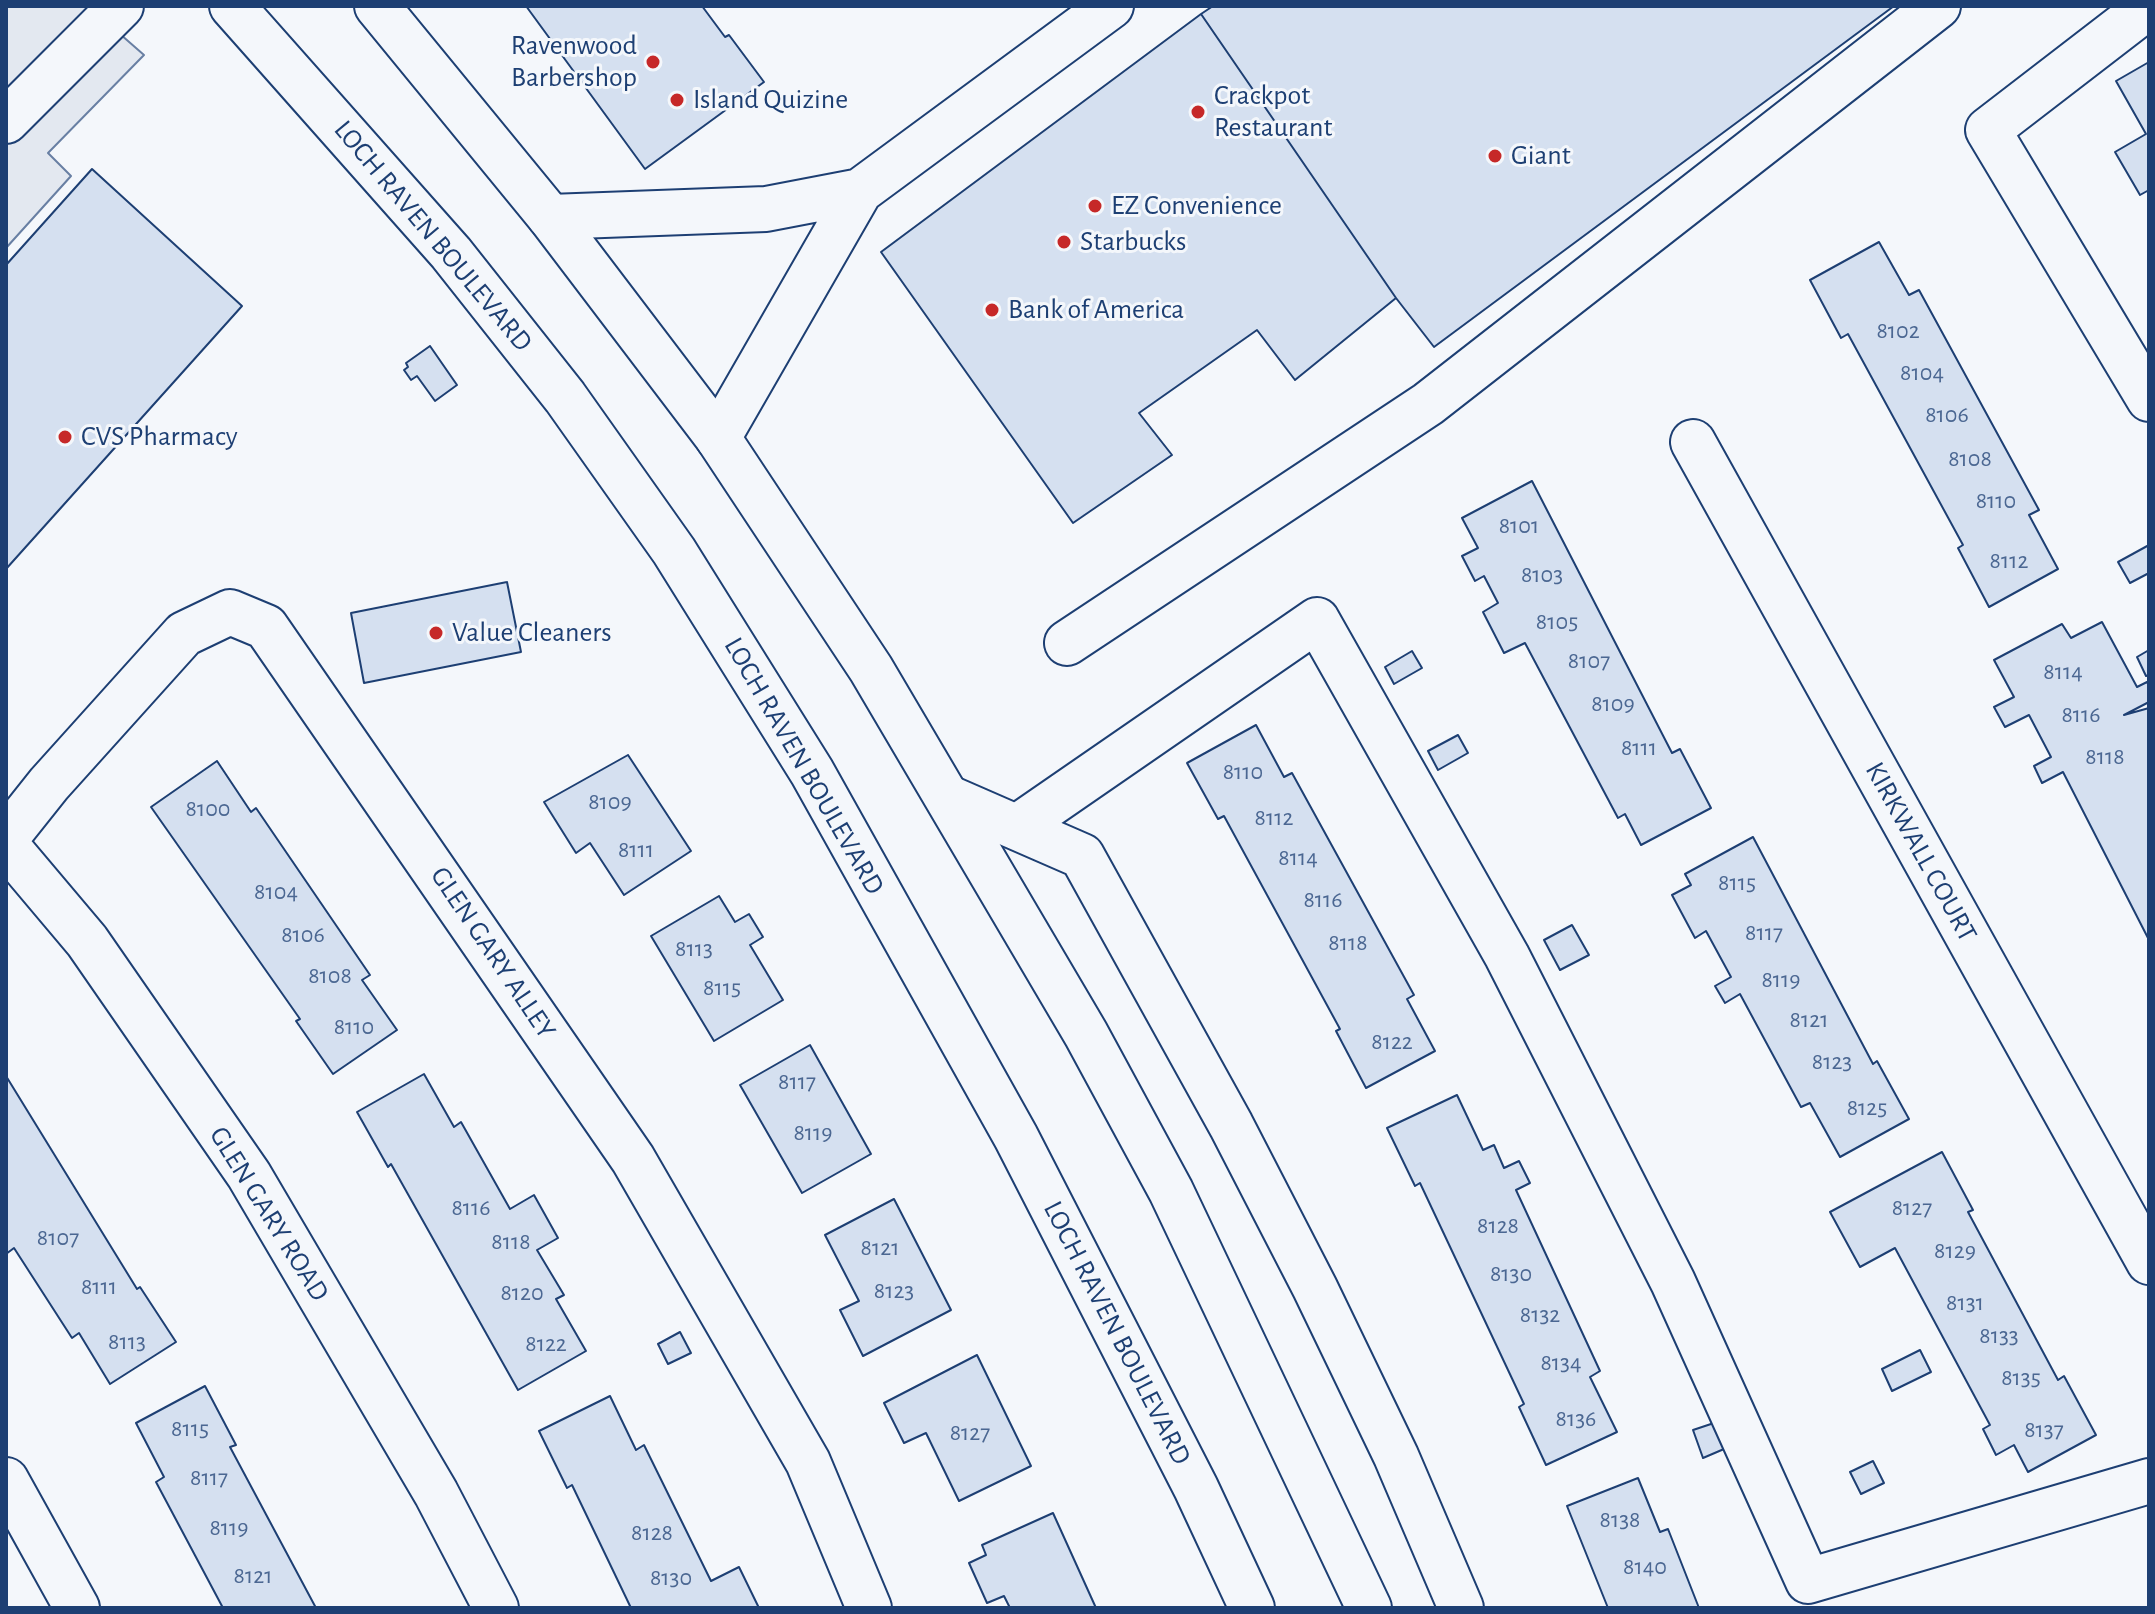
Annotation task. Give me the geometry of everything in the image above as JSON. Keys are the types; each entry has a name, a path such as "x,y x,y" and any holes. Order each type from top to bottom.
{"main road":[{"path":"6,121 121,6"},
{"name":"LOCH RAVEN BOULEVARD","path":"232,6 451,253 565,397 674,551 812,772 1016,1137 1196,1488 1252,1608"},
{"path":"377,6 550,217 718,438 863,657 1086,1034 1171,1191 1369,1608"},
{"path":"718,438 860,191 1111,6"},
{"path":"1067,643 1428,404 1938,6"},
{"path":"2149,6 1988,130 2149,399"},
{"path":"550,217 766,209 860,191"},
{"name":"KIRKWALL COURT","path":"1693,442 2149,1262"},
{"name":"GLEN GARY ALLEY","path":"6,838 49,784 184,634 230,612 266,627 633,1159 808,1462 869,1608"},
{"path":"1017,827 1317,620 1507,956 1673,1282 1813,1594 2149,1481"},
{"path":"949,798 1082,856 1231,1125 1315,1288 1396,1456 1461,1608"},
{"name":"GLEN GARY ROAD","path":"6,845 87,941 249,1175 436,1493 496,1608"},
{"path":"6,1480 77,1608"}],"shaded area":[{"path":"6,6 88,6 144,55 48,153 71,176 6,248"}],"building":[{"path":"526,6 702,6 725,37 729,35 764,82 645,169"},
{"name":"Giant","path":"1213,6 1894,6 1434,347 1396,298 1201,14"},
{"path":"1201,14 1396,298 1295,380 1257,330 1139,413 1172,455 1073,523 881,252"},
{"path":"2149,62 2149,190 2140,195 2115,152 2146,134 2116,81"},
{"name":"CVS Pharmacy","path":"92,169 242,306 6,569 6,265"},
{"path":"1879,242 1909,295 1919,290 2039,510 2029,515 2058,569 1989,607 1958,548 1963,545 1848,334 1841,338 1810,280"},
{"path":"430,346 457,385 435,401 417,376 411,380 404,370 408,367 406,363"},
{"path":"1532,481 1672,753 1680,749 1711,808 1641,845 1625,814 1618,818 1525,643 1504,653 1483,612 1498,603 1484,576 1475,581 1462,556 1478,548 1462,518"},
{"path":"2149,545 2149,573 2130,583 2118,562"},
{"name":"Value Cleaners","path":"507,582 521,652 364,683 351,613"},
{"path":"2102,622 2137,687 2147,682 2149,686 2149,702 2124,715 2149,708 2149,940 2063,772 2042,783 2034,766 2051,757 2029,715 2005,727 1994,707 2014,697 1994,660 2062,624 2071,638"},
{"path":"2149,650 2149,675 2146,676 2137,657"},
{"path":"1412,651 1422,668 1394,684 1385,667"},
{"path":"1256,725 1284,777 1292,773 1414,995 1407,999 1435,1051 1366,1088 1336,1031 1340,1029 1224,816 1218,819 1187,763"},
{"path":"1458,735 1468,753 1438,770 1428,751"},
{"path":"628,755 691,851 624,895 590,843 576,853 544,802"},
{"path":"217,761 251,812 256,808 370,975 362,980 397,1030 333,1074 296,1021 300,1019 151,807"},
{"path":"1753,837 1873,1064 1877,1061 1909,1119 1840,1157 1810,1103 1801,1107 1740,994 1725,1003 1715,986 1731,977 1706,931 1695,938 1672,895 1691,885 1685,874"},
{"path":"719,896 735,922 749,914 763,937 750,945 783,1000 714,1041 651,936"},
{"path":"1572,925 1589,955 1560,970 1544,940"},
{"path":"810,1045 871,1154 802,1193 740,1085"},
{"path":"424,1074 454,1127 461,1122 510,1209 534,1195 558,1238 537,1250 564,1295 556,1299 586,1351 518,1390 391,1164 388,1167 357,1112"},
{"path":"6,1076 137,1289 140,1287 176,1342 110,1384 79,1333 72,1338 14,1248 6,1254"},
{"path":"1457,1095 1483,1150 1494,1145 1504,1168 1519,1161 1530,1183 1516,1190 1600,1371 1590,1377 1617,1432 1546,1465 1519,1407 1524,1404 1420,1183 1415,1186 1387,1128"},
{"path":"1942,1152 1973,1210 1968,1212 2058,1380 2064,1376 2096,1435 2028,1472 2014,1445 1996,1455 1983,1429 1990,1425 1895,1248 1860,1267 1830,1212"},
{"path":"894,1199 951,1310 863,1356 840,1310 859,1301 825,1235"},
{"path":"680,1332 691,1353 668,1364 658,1344"},
{"path":"1920,1350 1931,1372 1892,1391 1882,1369"},
{"path":"977,1355 1031,1466 959,1501 926,1433 904,1443 884,1403"},
{"path":"205,1386 236,1445 230,1447 316,1608 223,1608 156,1482 164,1477 136,1423"},
{"path":"610,1396 636,1450 644,1445 711,1581 739,1567 759,1608 631,1608 572,1485 567,1488 539,1431"},
{"path":"1714,1423 1724,1449 1703,1458 1693,1430"},
{"path":"1873,1461 1884,1483 1861,1494 1850,1472"},
{"path":"1638,1478 1660,1532 1668,1529 1699,1608 1608,1608 1567,1506"},
{"path":"1053,1513 1096,1608 1010,1608 1004,1596 987,1603 969,1563 986,1555 982,1545"}],"place":[{"name":"Ravenwood Barbershop","path":"653,62"},
{"name":"Island Quizine","path":"677,100"},
{"name":"Crackpot Restaurant","path":"1198,112"},
{"name":"Giant","path":"1495,156"},
{"name":"EZ Convenience","path":"1095,206"},
{"name":"Starbucks","path":"1064,242"},
{"name":"Bank of America","path":"992,310"},
{"name":"CVS Pharmacy","path":"65,437"},
{"name":"Value Cleaners","path":"436,633"}]}
